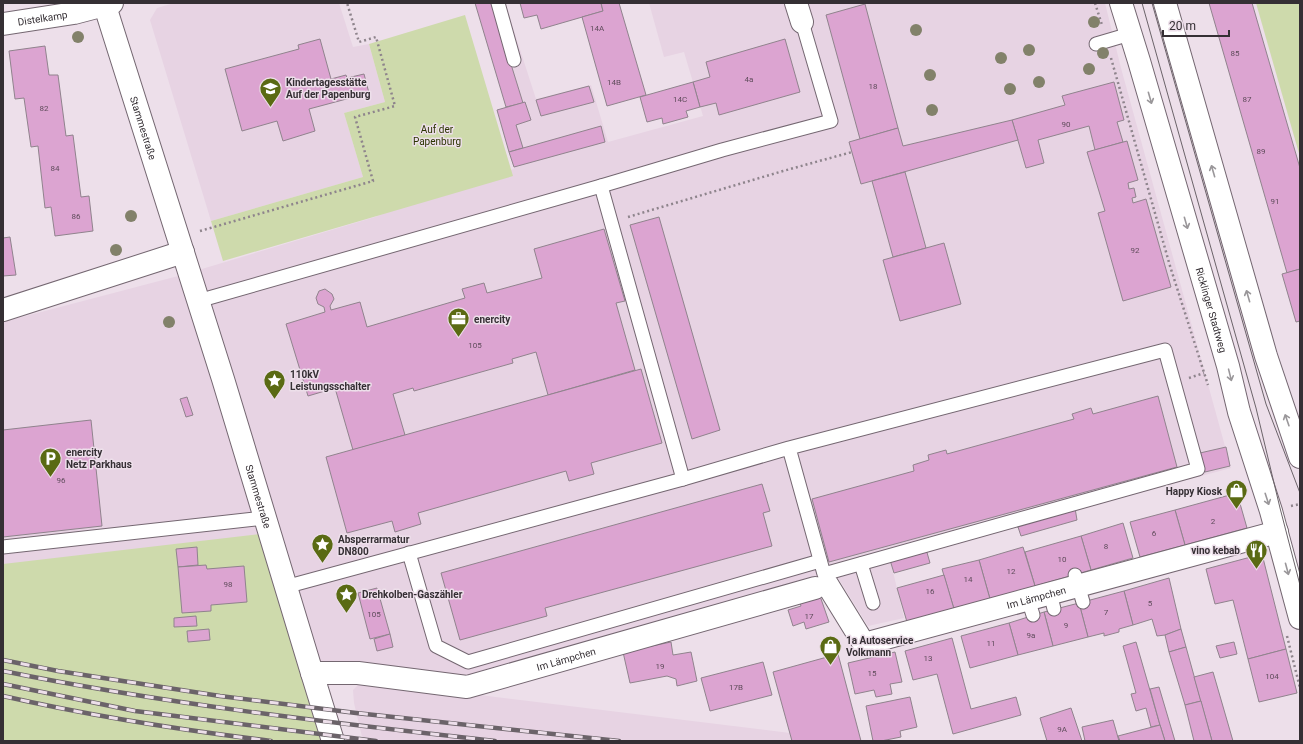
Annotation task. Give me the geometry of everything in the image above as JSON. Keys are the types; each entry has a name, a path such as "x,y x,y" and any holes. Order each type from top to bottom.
{"street":[{"name":"Ricklinger Stadtweg","path":"1121,3 1228,366 1239,412 1277,532 1300,618"},
{"path":"1165,3 1266,356 1300,457"},
{"name":"Stammestraße","path":"107,4 333,741"},
{"name":"Distelkamp","path":"3,24 74,13 107,4"},
{"path":"3,310 180,245"},
{"name":"Im Lämpchen","path":"312,673 358,673 467,687 822,582 864,644 1031,607 1052,601 1078,587 1135,570 1277,532"}],"lane":[{"path":"498,3 514,60"},
{"path":"198,301 730,148 831,121 801,9"},
{"path":"1101,42 1130,34"},
{"path":"601,186 683,479"},
{"path":"285,587 683,479 789,448 1165,350 1198,468 861,564 822,582 820,561 789,448"},
{"path":"3,547 264,518"},
{"path":"409,553 436,646 468,662 820,561"},
{"path":"861,564 873,603"}],"path":[{"path":"180,245 373,181 355,117 395,106 376,37 359,42 348,3"},
{"path":"1095,3 1101,42"},
{"path":"611,222 852,152"},
{"path":"1174,382 1228,366"}],"shaded area":[{"name":"Kindertagesstätte Auf der Papenburg","path":"174,3 339,3 353,47 369,44 385,102 344,113 363,177 211,221 150,20 157,8"},
{"path":"475,3 505,3 536,99 591,85 608,142 703,116 684,52 664,57 649,3 1105,3 1121,68 1231,468 890,559 904,618 868,626 835,573 479,695 790,733 792,741 363,741 354,703 353,690 359,684 363,683 3,564 3,322 182,275 375,217 440,191 514,169 497,110 506,107"}],"green space":[{"path":"1256,3 1300,3 1300,157"},
{"name":"Auf der Papenburg","path":"465,15 513,176 223,261 211,221 363,177 344,113 385,102 369,44"},
{"path":"268,533 333,741 3,741 3,564"}],"building":[{"path":"475,3 492,3 523,103 506,107"},
{"path":"520,3 601,3 603,11 541,29 537,15 524,18"},
{"path":"601,3 619,3 646,95 607,106 582,17 603,11"},
{"path":"1209,3 1252,3 1300,168 1300,269 1287,273"},
{"path":"865,4 898,128 860,139 826,15"},
{"path":"320,39 331,79 346,75 347,78 364,74 369,93 309,109 315,131 283,141 277,121 242,131 225,69 299,49 298,45"},
{"path":"785,39 800,92 719,115 716,103 700,107 693,82 710,77 706,62"},
{"path":"45,46 49,75 58,75 66,136 73,135 81,197 89,196 93,231 55,236 51,207 45,208 38,146 31,147 24,98 15,99 9,51"},
{"path":"693,82 700,107 686,111 688,117 663,124 662,118 647,122 640,97"},
{"path":"1114,82 1124,120 1117,122 1123,142 1095,150 1089,126 1038,140 1044,163 1026,168 1012,120 1065,105 1062,96"},
{"path":"589,86 594,102 541,116 536,100"},
{"path":"525,102 531,120 516,125 523,148 509,152 497,110"},
{"path":"1012,120 1018,140 861,184 849,142 898,128 903,146"},
{"path":"601,126 605,142 514,167 509,152"},
{"path":"1127,141 1138,180 1128,183 1129,189 1134,188 1136,197 1132,198 1133,203 1146,199 1171,287 1123,301 1098,213 1105,211 1087,152"},
{"path":"905,172 926,248 893,257 872,181"},
{"path":"659,217 720,430 692,439 630,225"},
{"name":"enercity","path":"604,229 625,301 616,303 635,370 548,395 536,352 512,359 513,363 414,391 413,388 393,394 405,435 353,450 335,388 308,396 286,324 325,312 324,307 318,304 316,298 319,291 325,289 332,294 334,299 330,306 331,310 360,302 367,327 465,298 462,289 484,283 487,293 542,278 534,249"},
{"path":"10,237 16,275 3,276 3,238"},
{"path":"944,243 961,304 900,321 883,260"},
{"path":"1300,269 1300,321 1296,322 1282,274"},
{"path":"641,369 662,443 591,463 594,474 569,481 566,471 418,513 421,524 395,532 392,521 347,533 326,457"},
{"path":"1158,396 1177,467 829,562 812,499 914,471 913,465 929,460 928,455 946,450 947,454 1074,419 1072,414 1091,408 1093,414"},
{"path":"187,397 193,415 186,417 180,399"},
{"name":"enercity Netz Parkhaus","path":"91,420 102,526 3,537 3,430"},
{"path":"1226,447 1230,466 1205,472 1200,453"},
{"path":"762,484 770,511 763,513 772,546 545,608 547,616 460,640 441,573"},
{"path":"1237,493 1247,528 1185,545 1175,510"},
{"path":"1075,508 1077,520 1021,536 1017,524"},
{"path":"1175,510 1185,545 1140,557 1130,522"},
{"path":"1123,523 1133,558 1091,570 1081,536"},
{"path":"1081,536 1091,570 1035,586 1025,552"},
{"path":"197,547 198,565 178,567 176,549"},
{"path":"1023,547 1035,586 990,599 979,560"},
{"path":"926,549 930,563 894,573 890,560"},
{"path":"1262,554 1286,649 1248,659 1233,600 1215,604 1206,569"},
{"path":"979,560 990,599 954,609 942,569"},
{"path":"206,565 207,569 244,566 247,602 211,605 211,611 182,613 178,567"},
{"path":"944,575 954,609 907,622 897,588"},
{"path":"1169,578 1181,629 1165,635 1157,636 1152,619 1133,625 1124,591"},
{"path":"377,588 390,634 370,639 358,593"},
{"path":"1124,591 1133,625 1119,629 1119,632 1104,636 1104,633 1088,637 1079,603"},
{"path":"819,593 829,622 806,629 804,622 793,626 788,610 801,606 799,600"},
{"path":"1079,603 1088,637 1053,646 1044,612"},
{"path":"1044,612 1053,646 1018,655 1009,623"},
{"path":"196,616 197,626 174,627 174,618"},
{"path":"1009,623 1018,655 970,668 961,636"},
{"path":"209,629 210,640 188,642 187,631"},
{"path":"1181,629 1186,647 1169,652 1165,635"},
{"path":"390,634 393,647 377,651 374,639"},
{"path":"952,638 971,709 1016,697 1021,715 953,734 937,674 913,680 905,651"},
{"path":"671,642 673,655 691,652 697,681 677,686 676,679 667,676 630,683 623,652"},
{"path":"1136,642 1160,725 1151,727 1146,708 1136,711 1131,694 1136,693 1123,646"},
{"path":"1234,642 1237,654 1220,658 1216,646"},
{"path":"1186,647 1201,701 1185,705 1169,652"},
{"path":"1286,649 1297,693 1259,702 1248,659"},
{"path":"895,652 902,682 890,684 892,694 876,697 874,690 855,694 848,663"},
{"path":"838,654 861,741 792,741 773,672"},
{"path":"763,662 772,695 710,711 701,678"},
{"path":"1213,672 1233,741 1212,741 1194,677"},
{"path":"1159,687 1175,741 1165,741 1160,725 1150,689"},
{"path":"910,697 917,727 900,731 901,737 873,741 866,706"},
{"path":"1201,701 1212,741 1194,741 1185,705"},
{"path":"1071,708 1082,741 1047,741 1040,718"},
{"path":"1113,720 1119,741 1085,741 1082,727"},
{"path":"1160,725 1165,741 1120,741 1118,736"}],"tram line":[{"path":"1142,3 1256,408 1300,585"},
{"path":"1152,3 1266,404 1300,493"}],"railway":[{"path":"3,660 58,671 220,696 356,713 619,741"},
{"path":"3,671 64,683 249,712 495,741"},
{"path":"3,684 135,711 376,741"},
{"path":"3,696 136,722 271,741"}],"place":[{"name":"Kindertagesstätte Auf der Papenburg","path":"271,108"},
{"name":"enercity","path":"459,338"},
{"name":"110kV Leistungsschalter","path":"275,400"},
{"name":"enercity Netz Parkhaus","path":"50,478"},
{"name":"Happy Kiosk","path":"1237,510"},
{"name":"Absperrarmatur DN800","path":"322,564"},
{"name":"vino kebab","path":"1256,570"},
{"name":"Drehkolben-Gaszähler","path":"347,614"},
{"name":"1a Autoservice Volkmann","path":"831,666"}]}
